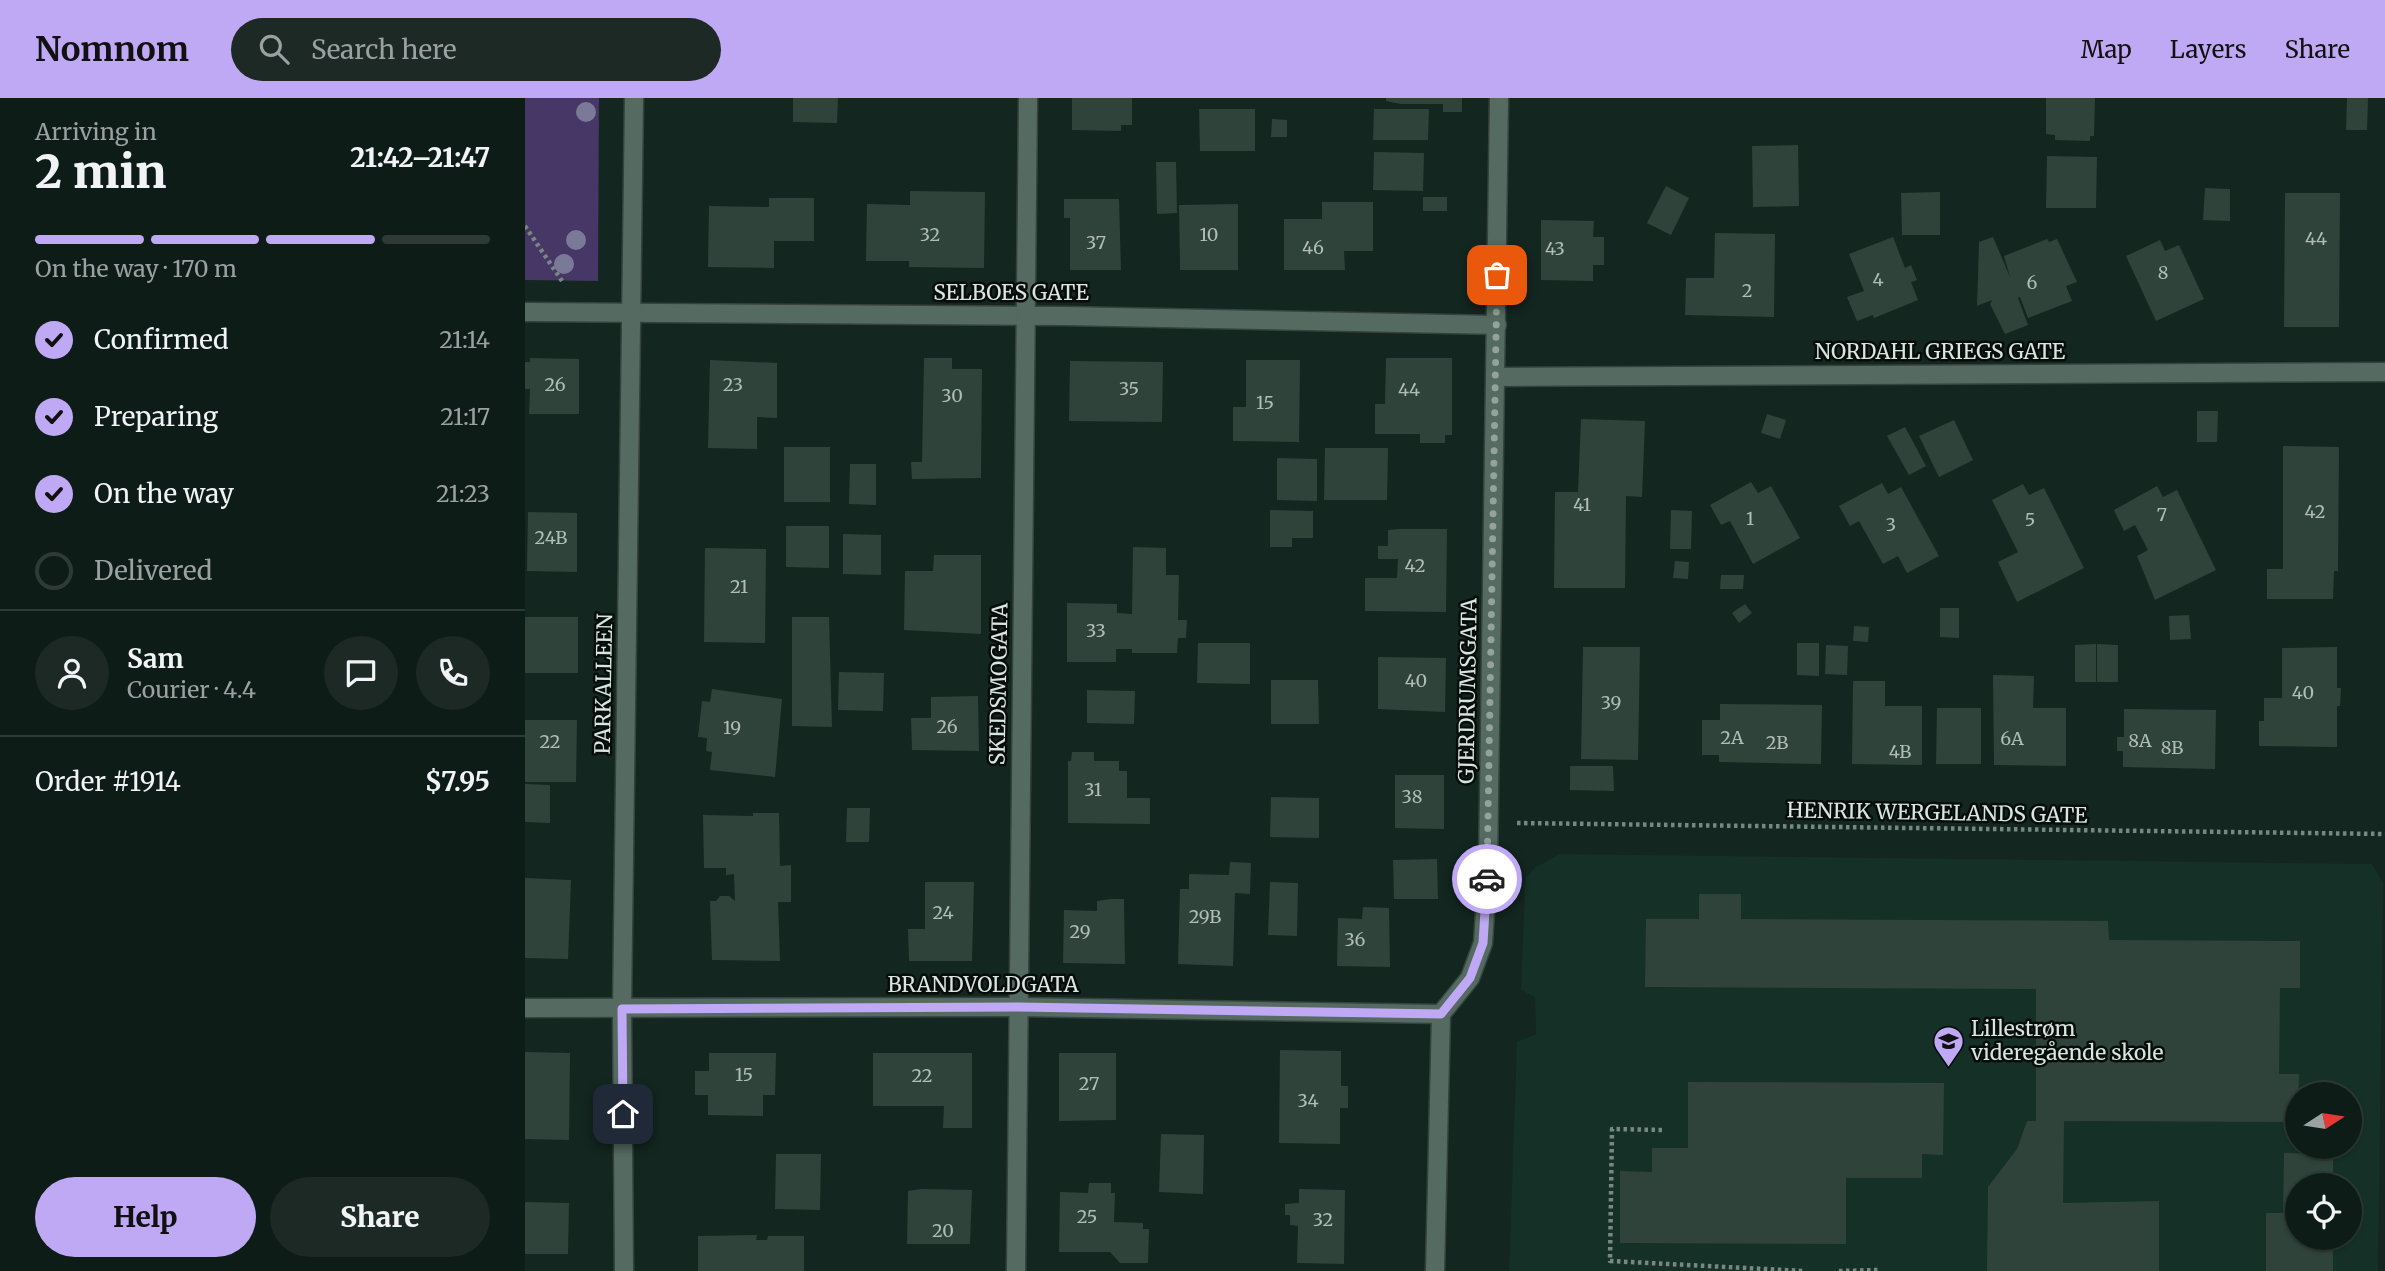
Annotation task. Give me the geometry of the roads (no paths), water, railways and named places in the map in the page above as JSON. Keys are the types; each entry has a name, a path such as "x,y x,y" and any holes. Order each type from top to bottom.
{"street":[{"name":"PARKALLEEN","path":"624,1271 622,1009 634,98"},
{"name":"SKEDSMOGATA","path":"1016,1271 1028,98"},
{"name":"GJERDRUMSGATA","path":"1441,1014 1470,978 1483,943 1489,823 1499,98"},
{"name":"SELBOES GATE","path":"525,312 1025,316 1497,325"},
{"name":"NORDAHL GRIEGS GATE","path":"1496,377 2385,372"},
{"name":"BRANDVOLDGATA","path":"525,1008 1019,1007 1441,1014"},
{"path":"1435,1271 1441,1014"}],"place":[{"name":"Lillestrøm videregående skole","path":"1948,1068"}]}
